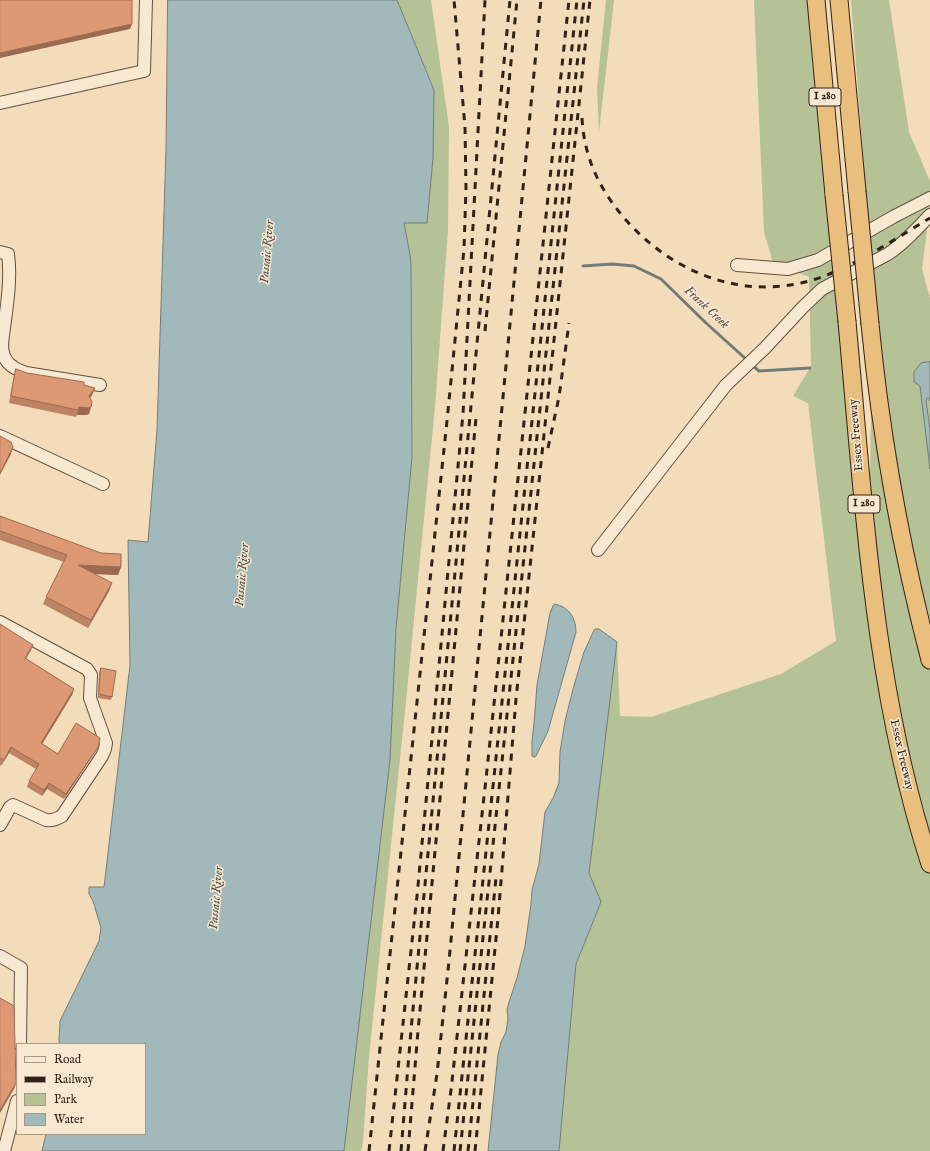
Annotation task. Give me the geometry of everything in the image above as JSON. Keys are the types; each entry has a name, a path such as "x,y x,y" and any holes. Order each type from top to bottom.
{"highway":[{"name":"Essex Freeway","path":"816,0 867,538 880,648 900,755 908,789 930,864"},
{"name":"Essex Freeway","path":"839,0 880,417 889,472 911,580 930,660"}],"lane":[{"path":"0,103 144,71 146,0"},
{"path":"737,265 788,269 818,260 893,217 930,198"},
{"path":"598,550 726,385 766,348 802,307 822,290 897,248 930,215"},
{"path":"0,252 8,254 10,266 2,344 2,352 7,362 16,369 26,373 100,385"},
{"path":"0,436 103,484"},
{"path":"0,622 86,669 91,675 90,698 106,743 102,756 62,816 58,819 46,820 13,805 10,807 0,825"},
{"path":"0,956 21,968 20,1043"},
{"path":"4,1151 16,1105"}],"green space":[{"path":"397,0 431,0 449,127 448,230 435,407 369,1056 363,1143 361,1151 344,1151 390,760 396,629 412,457 411,265 404,222 427,223 433,158 434,90"},
{"path":"606,0 614,0 599,132 597,88"},
{"path":"754,0 810,0 869,541 873,282 851,0 889,0 909,132 930,181 930,207 922,269 930,298 930,1151 559,1151 576,964 601,903 589,873 617,642 620,716 651,717 781,674 836,641 808,403 793,396 811,366 809,277 773,263 764,232"}],"water":[{"name":"Passaic River","path":"168,0 397,0 434,90 433,158 427,223 404,223 411,265 412,457 396,629 390,760 344,1151 42,1151 46,1135 146,1135 146,1043 59,1043 59,1041 60,1021 99,941 101,928 93,901 89,894 89,887 104,887 130,665 128,540 148,542 157,430 166,150"},
{"path":"930,362 930,401 929,398 927,398 926,401 930,429 930,469 920,386 914,382 914,372 921,363"},
{"path":"555,604 568,610 571,614 575,622 576,632 548,731 536,756 534,757 532,756 532,740 537,685 550,613"},
{"path":"595,629 599,629 617,642 589,873 601,902 576,964 559,1151 488,1151 498,1055 501,1042 506,1032 508,1019 507,1010 525,946 532,890 539,864 545,812 559,783 560,752 565,721 584,652"}],"building":[{"path":"0,0 132,0 132,24 0,53"},
{"path":"16,369 27,373 84,382 84,385 95,388 89,396 92,402 91,407 79,407 78,410 11,396"},
{"path":"0,436 11,442 13,447 0,473"},
{"path":"0,516 101,553 121,554 121,567 78,565 112,583 91,620 46,597 67,555 0,531"},
{"path":"0,624 33,645 25,658 74,689 41,743 58,754 76,723 100,738 98,747 66,794 49,783 44,790 29,781 39,764 11,747 4,760 0,758"},
{"path":"101,668 116,671 112,697 99,694"},
{"path":"0,998 14,1006 16,1083 0,1110"}],"waterway":[{"name":"Frank Creek","path":"583,266 612,264 634,266 661,279 747,360"},
{"name":"Frank Creek","path":"751,364 759,371 810,368"}],"railway":[{"path":"369,1151 464,249 466,188 465,127 454,0"},
{"path":"389,1151 417,896 463,414 485,0"},
{"path":"401,1151 411,1030 510,0"},
{"path":"485,331 517,0"},
{"path":"425,1151 437,1074 449,961 541,0"},
{"path":"443,1151 486,779 569,0"},
{"path":"454,1151 577,0"},
{"path":"460,1151 584,0"},
{"path":"475,1151 498,918 516,699 590,0"},
{"path":"582,118 586,147 595,173 608,197 625,219 642,237 682,265 727,283 776,287 801,283 818,278 835,272 868,255 930,218"},
{"path":"548,448 559,397 569,323"},
{"path":"408,1151 476,418"},
{"path":"468,1151 496,878"}]}
